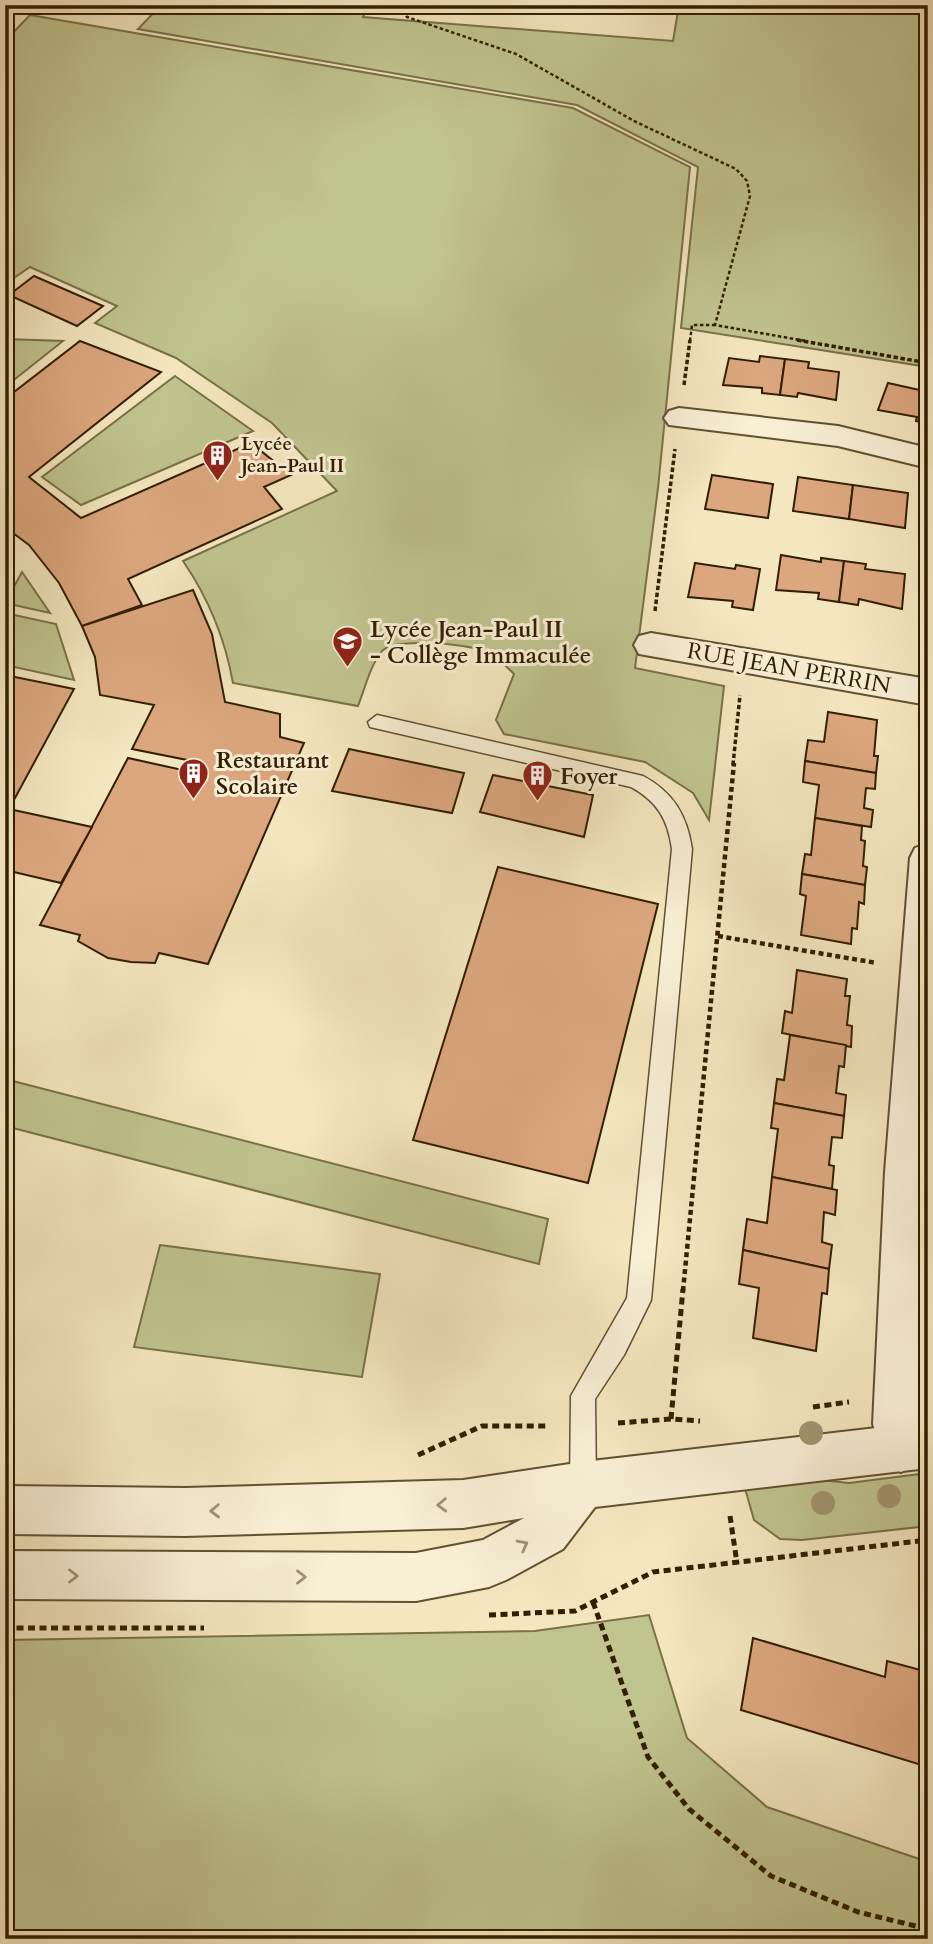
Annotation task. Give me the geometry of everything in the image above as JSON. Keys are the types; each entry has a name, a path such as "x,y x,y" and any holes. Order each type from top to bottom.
{"street":[{"path":"679,418 838,436 928,458"},
{"name":"RUE JEAN PERRIN","path":"651,645 928,692"},
{"path":"914,1447 896,1424 917,1170 920,970 928,858"},
{"path":"5,1510 185,1512 463,1504 583,1486 914,1447"},
{"path":"5,1575 416,1577 489,1563 546,1532 583,1486"}],"lane":[{"path":"5,16 15,5"},
{"path":"377,722 636,781 656,791 668,803 678,825 682,849 639,1300 615,1347 583,1396 583,1486"}],"path":[{"path":"401,5 407,17 516,54 634,121 736,169 747,181 750,196 715,325"},
{"path":"651,645 692,326 715,325 928,363"},
{"path":"671,1419 744,661"},
{"path":"718,936 920,970"},
{"path":"803,1409 854,1401 897,1387"},
{"path":"409,1460 482,1426 582,1425 671,1419 713,1422"},
{"path":"593,1602 648,1757 689,1809 771,1876 858,1912 928,1929"}],"green space":[{"path":"161,5 369,5 363,17 673,41 679,5 928,5 928,367 681,328 698,167 577,105 138,29"},
{"path":"30,15 573,108 690,167 658,488 635,668 724,686 709,820 693,793 645,762 504,734 496,720 514,674 492,655 475,648 431,643 389,647 382,651 374,663 358,706 233,683 215,619 183,561 337,491 272,423 176,358 95,323 117,306 30,267 5,284 5,41"},
{"path":"5,339 63,341 5,387"},
{"path":"175,376 253,431 81,505 42,477"},
{"path":"22,572 50,613 5,603"},
{"path":"5,613 56,624 74,680 5,665"},
{"path":"5,1079 548,1219 539,1264 5,1126"},
{"path":"160,1245 380,1274 362,1377 134,1347"},
{"path":"928,1473 928,1526 802,1540 780,1539 754,1520 744,1485 811,1479 849,1483"},
{"path":"649,1615 687,1738 767,1807 928,1862 928,1939 878,1939 858,1934 776,1939 5,1939 5,1640 535,1631"}],"building":[{"path":"34,276 103,306 77,326 9,295"},
{"name":"Lycée Jean-Paul II","path":"80,341 161,372 29,477 81,518 251,443 291,475 264,487 282,509 128,579 142,605 82,626 59,583 29,545 5,527 5,399"},
{"path":"760,356 785,359 780,395 762,393 762,388 723,385 729,358 759,362"},
{"path":"785,359 809,362 808,368 839,372 836,400 798,393 797,397 780,395"},
{"path":"888,383 924,391 928,389 928,424 916,421 917,417 878,410"},
{"path":"712,475 773,484 768,518 705,509"},
{"path":"798,477 853,485 849,519 793,511"},
{"path":"853,485 908,493 905,528 849,519"},
{"path":"781,555 821,562 821,558 844,561 839,602 818,599 819,593 776,590"},
{"path":"844,561 866,564 865,569 905,574 902,609 859,599 858,605 839,602"},
{"path":"695,563 735,569 736,565 760,569 753,610 732,607 733,601 688,597"},
{"name":"Restaurant Scolaire","path":"193,590 212,634 225,702 280,714 280,737 304,743 208,964 159,953 155,963 108,958 78,941 80,935 40,925 128,758 196,773 196,770 192,761 132,749 154,705 100,695 95,657 82,626"},
{"path":"5,675 74,689 9,809 92,827 61,883 5,870"},
{"path":"828,712 877,720 874,756 878,756 876,773 805,761 808,740 824,742"},
{"path":"349,749 464,773 452,813 332,791"},
{"path":"805,761 876,773 875,789 866,788 864,808 873,810 871,827 815,818 819,785 803,782"},
{"name":"Foyer","path":"493,775 593,795 584,837 480,812"},
{"path":"815,818 862,826 861,840 865,841 863,866 867,867 865,885 802,874 805,854 811,855"},
{"path":"498,867 658,904 588,1183 413,1140"},
{"path":"802,874 865,885 864,904 859,902 857,929 852,928 851,944 801,935 806,896 800,894"},
{"path":"797,970 847,979 845,996 850,996 847,1025 852,1026 851,1047 782,1033 785,1011 792,1013"},
{"path":"790,1035 846,1045 844,1067 839,1066 836,1093 846,1095 844,1116 774,1103 777,1079 784,1080"},
{"path":"774,1103 844,1116 842,1138 832,1137 829,1165 834,1166 832,1189 772,1177 778,1129 771,1128"},
{"path":"772,1177 837,1190 835,1215 824,1212 822,1242 832,1245 829,1269 743,1250 747,1219 767,1223"},
{"path":"743,1250 829,1269 827,1294 822,1293 816,1351 753,1338 759,1288 739,1284"},
{"path":"753,1638 885,1677 887,1661 928,1672 928,1767 741,1710"}],"place":[{"name":"Lycée Jean-Paul II","path":"218,482"},
{"name":"Lycée Jean-Paul II - Collège Immaculée","path":"347,669"},
{"name":"Restaurant Scolaire","path":"193,800"},
{"name":"Foyer","path":"537,803"}]}
